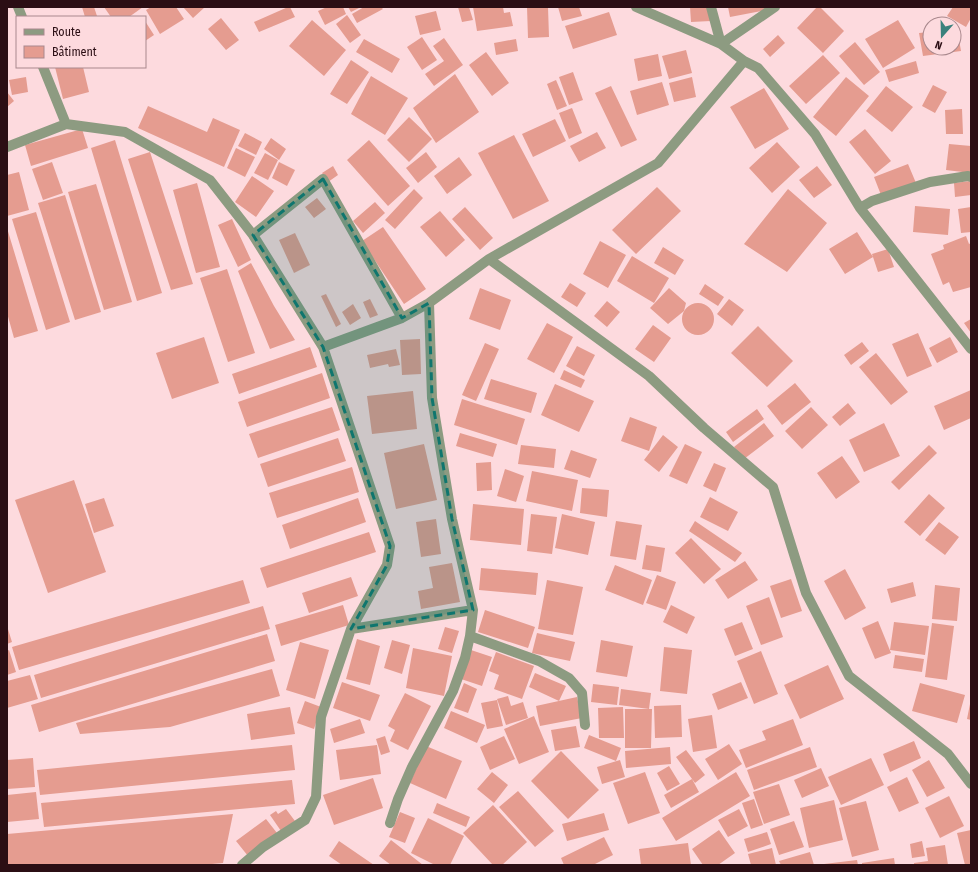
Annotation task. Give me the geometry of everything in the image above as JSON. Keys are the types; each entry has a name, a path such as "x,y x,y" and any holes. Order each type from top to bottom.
{"street":[{"path":"636,7 722,44 744,61 758,68 814,134 860,208 971,349"},
{"path":"711,7 722,44"},
{"path":"722,44 775,7"},
{"path":"323,347 402,318 429,303 489,259 658,163 744,61"},
{"path":"43,68 66,124"},
{"path":"7,147 66,124 125,132 210,180 253,234 323,347 390,546 387,565 351,629 321,717 316,797 305,820 263,847 242,865"},
{"path":"860,208 872,201 930,182 968,176 971,177"},
{"path":"253,234 323,179 402,318"},
{"path":"489,259 649,376 704,428 773,487 806,593 849,676 948,754 971,784"},
{"path":"390,823 398,799 412,767 453,691 465,658 470,636 473,610 452,519 432,398 429,303"},
{"path":"351,629 473,610"},
{"path":"470,636 539,661 569,678 582,693 585,725"}],"highlighted area":[{"path":"323,179 402,318 429,303 432,398 452,519 473,610 351,629 387,565 390,546 323,347 253,235"}],"building":[{"path":"82,7 94,7 97,16 85,16"},
{"path":"104,7 143,7 130,16 110,16"},
{"path":"151,7 176,7 184,19 160,34 146,10"},
{"path":"183,7 205,7 193,18"},
{"path":"290,7 295,17 259,32 254,22"},
{"path":"327,7 343,7 346,14 325,25 318,11"},
{"path":"348,7 361,7 351,12"},
{"path":"364,7 381,7 383,9 357,23 352,14"},
{"path":"458,7 469,7 473,20 462,22"},
{"path":"473,7 503,7 504,13 510,12 513,26 477,31"},
{"path":"527,7 548,7 549,37 528,38"},
{"path":"558,7 579,7 582,16 562,21"},
{"path":"690,7 710,7 711,21 691,22"},
{"path":"728,7 766,7 766,10 730,17"},
{"path":"817,7 820,7 844,31 823,53 797,28"},
{"path":"953,7 971,7 971,18 966,27 962,25 962,16 947,16"},
{"path":"436,11 441,30 420,35 415,16"},
{"path":"609,12 617,35 573,49 565,26"},
{"path":"347,15 361,35 350,43 336,24"},
{"path":"221,18 239,40 226,50 208,29"},
{"path":"312,20 346,50 324,76 289,46"},
{"path":"898,20 915,48 883,68 865,39"},
{"path":"146,23 154,35 146,40"},
{"path":"919,33 922,33 922,50"},
{"path":"778,35 785,43 770,57 763,49"},
{"path":"422,37 437,60 422,70 407,47"},
{"path":"444,38 463,65 434,86 425,74 444,61 433,46"},
{"path":"364,39 400,59 392,73 356,52"},
{"path":"516,39 518,51 496,55 494,43"},
{"path":"855,42 880,72 864,85 839,56"},
{"path":"686,50 692,73 669,79 662,56"},
{"path":"486,52 509,83 492,96 469,65"},
{"path":"658,54 662,76 638,81 634,59"},
{"path":"823,55 840,73 806,104 789,86"},
{"path":"351,60 369,72 347,104 330,94"},
{"path":"916,61 919,73 889,82 885,70"},
{"path":"55,68 83,68 89,92 63,99"},
{"path":"573,72 583,100 569,105 559,77"},
{"path":"455,74 479,112 436,143 413,108"},
{"path":"371,76 408,98 385,135 351,114"},
{"path":"26,77 28,92 12,95 9,80"},
{"path":"692,77 696,97 674,102 669,83"},
{"path":"846,77 869,96 836,136 813,117"},
{"path":"556,80 567,106 557,110 547,84"},
{"path":"662,82 669,105 637,115 630,91"},
{"path":"933,85 947,92 935,113 922,106"},
{"path":"611,86 637,140 621,147 595,93"},
{"path":"886,86 913,107 892,132 866,111"},
{"path":"764,88 789,129 755,149 730,107"},
{"path":"7,92 14,101 7,107"},
{"path":"148,106 207,132 213,118 240,130 224,167 138,128"},
{"path":"572,108 582,133 569,139 559,113"},
{"path":"962,109 963,134 946,134 945,110"},
{"path":"409,117 432,139 409,162 387,140"},
{"path":"555,119 566,141 533,157 522,134"},
{"path":"82,129 88,148 31,166 25,145"},
{"path":"865,129 891,161 875,174 849,142"},
{"path":"597,132 606,148 579,162 570,146"},
{"path":"245,133 262,142 256,155 238,146"},
{"path":"514,135 549,201 513,219 478,153"},
{"path":"271,138 286,149 279,160 264,149"},
{"path":"115,140 162,293 137,301 91,148"},
{"path":"369,140 410,186 388,206 347,160"},
{"path":"777,142 800,167 772,193 749,168"},
{"path":"949,144 971,146 971,173 946,170"},
{"path":"236,148 255,157 245,177 227,168"},
{"path":"150,152 193,284 171,290 128,159"},
{"path":"426,152 437,167 418,183 406,168"},
{"path":"265,153 278,160 268,180 254,173"},
{"path":"459,157 472,175 447,194 434,176"},
{"path":"52,162 63,193 43,200 32,169"},
{"path":"279,162 295,170 287,186 272,178"},
{"path":"908,164 916,183 881,195 874,177"},
{"path":"333,166 338,175 328,182 322,173"},
{"path":"817,166 832,185 814,198 799,180"},
{"path":"19,172 29,210 7,216 7,175"},
{"path":"252,176 274,191 256,217 235,202"},
{"path":"971,181 971,195 955,197 954,183"},
{"path":"197,183 220,267 196,273 173,190"},
{"path":"96,184 132,302 104,310 68,192"},
{"path":"657,187 681,211 636,254 612,230"},
{"path":"414,189 423,198 395,229 385,220"},
{"path":"788,189 827,223 787,272 744,244"},
{"path":"65,195 101,312 75,320 38,203"},
{"path":"317,198 326,209 314,218 305,207"},
{"path":"375,202 385,213 363,233 353,221"},
{"path":"915,206 950,209 948,235 913,232"},
{"path":"465,207 493,238 480,250 452,219"},
{"path":"971,207 971,232 961,233 958,209"},
{"path":"440,211 465,240 446,257 420,227"},
{"path":"36,212 70,322 46,330 12,219"},
{"path":"232,219 251,260 238,267 218,225"},
{"path":"383,227 426,289 404,304 362,241"},
{"path":"7,228 38,331 14,338 7,313"},
{"path":"857,232 873,257 845,274 829,249"},
{"path":"295,233 310,265 294,273 279,240"},
{"path":"966,236 969,244 971,243 971,287 953,292 949,282 943,285 931,254 944,249 943,245"},
{"path":"600,241 626,255 608,288 583,274"},
{"path":"663,247 684,260 675,275 654,263"},
{"path":"888,249 894,267 878,272 872,254"},
{"path":"632,256 669,278 654,303 617,281"},
{"path":"251,263 274,306 295,340 270,349 238,271"},
{"path":"227,269 255,353 228,362 200,278"},
{"path":"570,283 586,293 577,307 561,297"},
{"path":"705,284 724,297 718,306 699,294"},
{"path":"480,288 511,300 500,330 469,319"},
{"path":"669,288 686,303 684,311 668,324 650,308"},
{"path":"326,294 341,324 336,327 321,296"},
{"path":"370,299 378,315 370,318 363,302"},
{"path":"729,299 744,310 732,326 717,314"},
{"path":"607,301 620,312 607,327 594,316"},
{"path":"698,303 704,304 711,310 714,319 713,325 707,332 698,335 692,334 685,328 682,319 683,313 689,306"},
{"path":"353,304 361,318 350,325 342,312"},
{"path":"971,319 971,333 964,323"},
{"path":"547,323 573,337 554,373 527,359"},
{"path":"653,325 671,338 654,362 635,349"},
{"path":"758,326 793,361 767,387 731,353"},
{"path":"918,333 932,366 907,377 892,344"},
{"path":"204,337 219,383 172,399 156,353"},
{"path":"950,337 958,352 937,363 929,348"},
{"path":"420,339 421,374 402,375 400,340"},
{"path":"862,342 869,351 851,365 844,355"},
{"path":"485,343 499,349 476,401 462,395"},
{"path":"577,346 595,355 584,376 566,366"},
{"path":"310,347 317,367 239,394 232,374"},
{"path":"396,349 400,365 389,367 388,364 370,368 367,355"},
{"path":"876,353 908,392 891,405 859,367"},
{"path":"564,370 585,380 581,388 560,379"},
{"path":"322,373 330,398 247,427 238,402"},
{"path":"491,379 537,393 531,413 484,399"},
{"path":"795,383 811,402 782,425 767,406"},
{"path":"555,384 594,401 579,432 541,415"},
{"path":"971,390 971,418 944,430 934,406"},
{"path":"413,391 417,429 372,434 367,396"},
{"path":"462,399 525,419 517,445 454,425"},
{"path":"848,403 856,413 840,426 832,417"},
{"path":"332,407 340,430 258,458 249,434"},
{"path":"811,407 828,425 802,449 785,431"},
{"path":"757,409 764,419 733,442 726,432"},
{"path":"630,417 657,427 649,451 621,441"},
{"path":"764,423 774,436 744,459 734,447"},
{"path":"884,423 900,456 864,472 849,440"},
{"path":"460,433 497,444 493,457 456,446"},
{"path":"663,435 678,447 659,472 644,460"},
{"path":"338,438 346,461 268,487 260,464"},
{"path":"424,444 437,500 396,509 384,453"},
{"path":"685,444 702,452 687,484 669,476"},
{"path":"521,445 556,449 554,468 518,464"},
{"path":"929,445 937,453 899,490 891,482"},
{"path":"571,450 597,459 590,478 564,469"},
{"path":"842,456 860,482 836,499 817,473"},
{"path":"491,462 492,490 477,491 476,463"},
{"path":"714,463 726,468 716,492 703,486"},
{"path":"352,467 359,492 277,518 269,493"},
{"path":"505,469 524,476 516,502 497,496"},
{"path":"532,471 578,480 572,511 526,501"},
{"path":"74,480 106,572 48,593 15,500"},
{"path":"582,488 609,490 607,517 580,513"},
{"path":"929,494 945,508 920,536 904,522"},
{"path":"710,497 738,512 728,531 700,517"},
{"path":"104,498 114,526 94,533 85,504"},
{"path":"358,498 366,522 290,549 282,525"},
{"path":"473,504 524,509 521,545 470,540"},
{"path":"531,514 557,517 552,554 527,551"},
{"path":"562,514 595,522 588,555 555,548"},
{"path":"436,519 441,554 421,557 416,522"},
{"path":"616,521 642,525 636,560 610,556"},
{"path":"695,521 742,553 735,562 689,531"},
{"path":"939,522 959,537 945,555 925,540"},
{"path":"369,532 376,552 267,588 260,568"},
{"path":"691,538 721,569 704,584 675,553"},
{"path":"646,545 665,548 661,572 642,569"},
{"path":"745,561 758,580 728,599 715,580"},
{"path":"452,563 460,602 421,609 418,591 433,588 429,567"},
{"path":"615,565 652,580 643,605 605,590"},
{"path":"481,568 538,573 536,595 479,590"},
{"path":"845,569 866,608 845,620 824,581"},
{"path":"657,575 676,582 666,610 646,603"},
{"path":"351,577 358,596 309,613 302,593"},
{"path":"791,579 802,611 781,618 770,586"},
{"path":"243,580 250,603 19,670 12,647"},
{"path":"547,580 583,587 573,635 538,629"},
{"path":"913,582 916,596 891,603 887,589"},
{"path":"935,585 960,588 957,621 932,619"},
{"path":"769,597 783,637 761,645 746,606"},
{"path":"343,605 349,625 281,646 275,625"},
{"path":"671,605 695,617 687,634 663,622"},
{"path":"263,606 270,629 41,698 34,675"},
{"path":"485,610 535,627 528,648 478,632"},
{"path":"878,621 891,653 875,659 862,628"},
{"path":"742,622 753,649 735,656 724,629"},
{"path":"894,622 929,626 925,655 890,650"},
{"path":"932,623 954,626 947,680 925,677"},
{"path":"7,626 12,642 7,644"},
{"path":"445,627 459,631 452,653 438,649"},
{"path":"537,633 575,642 570,661 532,653"},
{"path":"267,634 275,661 39,732 31,705"},
{"path":"357,639 380,646 370,685 346,679"},
{"path":"392,640 410,645 402,674 384,668"},
{"path":"601,640 633,646 627,677 596,672"},
{"path":"300,642 329,650 315,699 286,690"},
{"path":"664,647 692,650 687,694 660,691"},
{"path":"413,648 452,656 444,696 406,688"},
{"path":"9,650 16,672 7,675 7,651"},
{"path":"471,650 492,657 482,686 461,679"},
{"path":"761,651 778,694 754,704 737,661"},
{"path":"496,652 534,666 522,699 494,689 499,675 489,671"},
{"path":"895,655 924,659 922,672 893,668"},
{"path":"828,665 844,699 800,719 784,685"},
{"path":"272,669 280,696 170,727 80,734 76,723"},
{"path":"535,673 566,686 559,701 529,687"},
{"path":"30,675 38,699 7,708 7,681"},
{"path":"342,682 380,695 370,721 333,708"},
{"path":"741,682 748,698 718,710 712,694"},
{"path":"464,683 477,689 468,713 454,708"},
{"path":"920,683 965,695 957,723 912,711"},
{"path":"593,684 619,687 617,705 591,702"},
{"path":"621,689 651,693 649,709 619,705"},
{"path":"405,693 431,706 408,750 390,741 395,730 388,726"},
{"path":"508,696 511,706 523,702 528,718 506,725 497,699"},
{"path":"577,697 582,718 540,726 536,706"},
{"path":"497,700 503,726 487,729 481,703"},
{"path":"305,701 321,707 314,729 297,723"},
{"path":"971,704 971,720 967,719"},
{"path":"681,705 682,737 655,738 654,706"},
{"path":"290,707 295,734 251,740 247,714"},
{"path":"623,707 624,738 599,738 598,708"},
{"path":"625,709 652,709 651,748 625,748"},
{"path":"451,711 485,725 477,743 444,728"},
{"path":"712,715 717,748 693,752 688,719"},
{"path":"534,716 549,752 519,764 504,729"},
{"path":"360,719 365,733 334,743 330,729"},
{"path":"793,719 803,745 746,768 739,750 766,740 762,731"},
{"path":"576,726 580,747 555,751 551,730"},
{"path":"589,735 621,748 616,761 584,748"},
{"path":"385,736 390,752 381,755 376,739"},
{"path":"504,736 515,759 490,770 480,747"},
{"path":"914,741 921,758 890,772 883,754"},
{"path":"729,744 742,764 718,780 705,759"},
{"path":"292,745 295,770 40,795 37,770"},
{"path":"377,745 381,774 340,780 336,750"},
{"path":"426,746 462,761 446,799 410,783"},
{"path":"670,747 671,764 626,768 625,751"},
{"path":"810,747 817,767 754,790 747,770"},
{"path":"686,750 705,775 695,783 676,757"},
{"path":"561,751 599,790 568,819 531,781"},
{"path":"33,758 35,787 7,789 7,760"},
{"path":"871,758 884,785 841,805 828,777"},
{"path":"620,760 625,777 602,784 597,767"},
{"path":"929,760 945,788 927,797 912,770"},
{"path":"669,766 680,784 667,791 657,773"},
{"path":"821,768 829,786 802,798 794,780"},
{"path":"492,772 508,785 494,803 477,789"},
{"path":"645,772 660,813 628,824 613,783"},
{"path":"736,772 750,796 676,841 662,818"},
{"path":"907,777 919,803 899,812 887,787"},
{"path":"373,778 383,808 334,825 323,795"},
{"path":"692,779 699,792 671,808 664,795"},
{"path":"292,780 295,804 44,827 41,803"},
{"path":"779,784 790,815 764,824 753,792"},
{"path":"518,791 554,831 535,847 499,807"},
{"path":"36,792 39,819 7,822 7,795"},
{"path":"949,796 964,826 940,838 925,808"},
{"path":"754,799 763,825 751,829 742,803"},
{"path":"834,800 843,840 809,848 800,808"},
{"path":"866,801 879,850 852,857 839,808"},
{"path":"437,803 470,817 466,827 433,813"},
{"path":"493,805 527,842 502,865 493,865 463,833"},
{"path":"286,809 295,821 281,831 270,815 276,811 278,814"},
{"path":"739,809 748,826 728,837 718,820"},
{"path":"400,812 415,818 405,843 389,837"},
{"path":"604,813 609,830 567,841 562,824"},
{"path":"233,814 223,863 201,865 7,865 7,834"},
{"path":"428,818 464,836 450,865 435,865 411,853"},
{"path":"266,819 277,833 248,856 236,841"},
{"path":"794,821 804,847 779,855 770,829"},
{"path":"719,830 735,853 718,865 703,865 692,849"},
{"path":"971,830 971,865 965,865 957,833"},
{"path":"767,832 771,844 748,852 744,839"},
{"path":"604,837 613,855 593,865 564,865 561,858"},
{"path":"391,840 423,865 391,865 379,856"},
{"path":"339,841 374,865 342,865 329,856"},
{"path":"922,841 925,856 912,858 910,844"},
{"path":"688,843 691,865 641,865 639,849"},
{"path":"945,845 948,865 914,865 914,863 928,861 926,848"},
{"path":"772,848 776,865 751,865 748,854"},
{"path":"810,852 814,865 781,865 779,861"},
{"path":"894,858 895,865 862,865 862,863"},
{"path":"857,860 858,865 824,865 824,864"}]}
